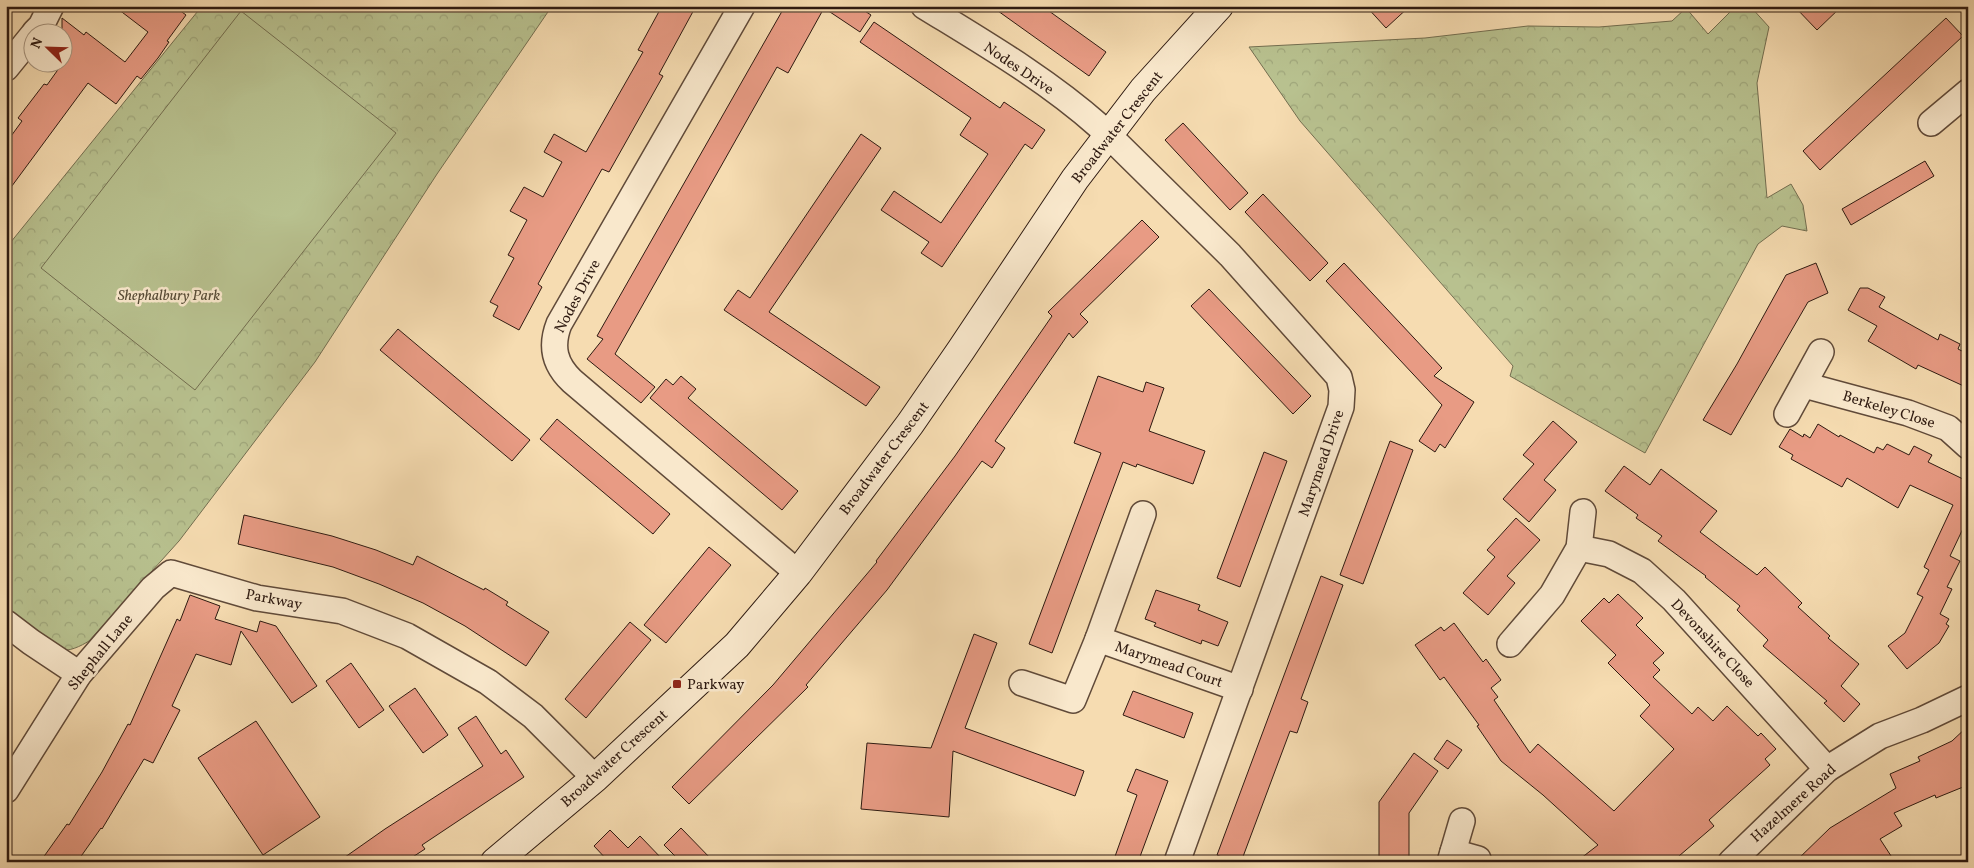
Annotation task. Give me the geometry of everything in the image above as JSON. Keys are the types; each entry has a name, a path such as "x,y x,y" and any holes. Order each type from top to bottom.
{"street":[{"path":"44,22 50,6"},
{"name":"Nodes Drive","path":"742,6 559,324 554,335 554,350 559,367 572,382 798,573"},
{"name":"Nodes Drive","path":"924,6 1012,62 1083,112 1109,136"},
{"name":"Broadwater Crescent","path":"502,860 595,778 737,645 798,573 910,424 1075,179 1142,90 1219,6"},
{"path":"6,68 22,48"},
{"path":"1931,123 1968,92"},
{"name":"Marymead Drive","path":"1109,136 1230,255 1339,377 1342,390 1341,407 1177,862"},
{"path":"1787,414 1821,352"},
{"name":"Berkeley Close","path":"1804,385 1908,413 1948,428 1968,446"},
{"path":"1510,644 1552,595 1579,548 1583,512"},
{"name":"Marymead Court","path":"1022,683 1073,700 1098,639 1143,514"},
{"name":"Devonshire Close","path":"1579,548 1609,554 1642,571 1674,600 1827,769"},
{"name":"Shephall Lane","path":"6,790 78,674 153,588 171,573"},
{"name":"Parkway","path":"171,573 257,598 342,611 407,636 488,682 533,716 595,778"},
{"path":"6,623 78,674"},
{"name":"Marymead Court","path":"1098,639 1240,689"},
{"name":"Hazelmere Road","path":"1731,862 1827,769 1880,736 1922,720 1968,698"},
{"path":"1462,821 1452,857 1478,859"}],"green space":[{"name":"Shephalbury Park","path":"202,6 552,6 437,174 315,362 179,541 89,641 79,647 59,650 52,648 38,638 6,608 6,248"},
{"path":"1736,6 1750,6 1769,27 1757,83 1767,198 1791,184 1803,205 1807,231 1782,226 1758,244 1645,453 1510,376 1513,366 1300,121 1249,47 1425,38 1528,26 1599,27 1672,21 1686,8 1708,34"},
{"path":"241,11 396,133 195,390 41,268"}],"building":[{"path":"114,6 174,6 186,15 167,41 169,42 158,58 141,79 137,76 116,104 88,83 6,194 6,143 22,121 18,118 44,84 47,85 56,72 72,72 72,26 84,35 86,32 125,62 148,32"},
{"path":"662,6 696,6 659,74 663,76 609,172 602,169 538,284 542,287 519,330 493,316 498,306 490,302 514,258 508,255 527,220 510,211 524,187 543,197 562,162 544,152 554,134 586,152 643,52 638,50"},
{"path":"785,6 857,6 871,15 860,32 824,8 788,73 777,67 615,354 655,387 641,403 587,359 603,339 597,336"},
{"path":"991,6 1042,6 1106,52 1089,76"},
{"path":"1366,6 1410,6 1386,28"},
{"path":"1794,6 1842,6 1817,30"},
{"path":"1946,18 1963,36 1820,170 1803,151"},
{"path":"874,22 1000,108 1004,102 1045,130 1032,149 1025,144 942,267 921,253 929,242 881,210 894,191 941,223 988,154 960,135 971,118 860,42"},
{"path":"1183,123 1248,193 1230,210 1165,140"},
{"path":"861,134 881,148 769,312 880,387 866,406 724,310 738,290 750,298"},
{"path":"1925,161 1934,176 1851,225 1842,209"},
{"path":"1263,194 1328,263 1310,281 1245,212"},
{"path":"1142,220 1159,237 1080,314 1088,322 1073,338 1069,333 995,441 1005,448 992,468 982,461 887,590 806,685 808,687 689,804 672,787 773,685 877,562 955,456 1052,316 1048,312"},
{"path":"1344,263 1442,368 1434,376 1474,402 1445,448 1440,444 1435,452 1419,441 1442,405 1326,281"},
{"path":"1816,263 1828,293 1808,302 1731,435 1703,420 1737,364 1786,275"},
{"path":"1860,288 1868,288 1885,297 1879,307 1938,340 1940,334 1960,344 1958,349 1968,354 1968,388 1918,365 1916,369 1868,341 1877,326 1848,310"},
{"path":"1209,289 1311,396 1293,414 1191,306"},
{"path":"398,329 530,440 512,461 380,350"},
{"path":"681,376 696,389 688,398 798,491 782,510 650,398 666,379 673,385"},
{"path":"1098,376 1143,392 1146,382 1164,388 1149,431 1205,451 1193,484 1137,464 1136,467 1123,462 1052,653 1029,644 1101,453 1074,443"},
{"path":"557,419 670,514 653,534 540,439"},
{"path":"1553,421 1577,442 1544,480 1556,490 1529,522 1503,499 1534,464 1523,455"},
{"path":"1818,424 1839,437 1840,435 1874,453 1877,447 1883,450 1887,444 1909,455 1914,446 1932,455 1928,462 1965,480 1968,474 1968,518 1950,556 1960,561 1947,587 1952,589 1940,614 1949,619 1946,624 1949,626 1939,643 1907,669 1888,646 1905,633 1923,597 1917,594 1929,570 1924,567 1953,505 1910,485 1898,508 1847,478 1842,487 1791,459 1793,455 1779,447 1790,429 1803,437 1804,434 1810,438"},
{"path":"1390,441 1413,450 1363,584 1340,575"},
{"path":"1264,452 1287,461 1240,587 1217,578"},
{"path":"1624,466 1650,485 1661,469 1717,511 1700,532 1757,575 1765,567 1802,603 1798,607 1830,636 1828,638 1859,664 1841,686 1860,704 1844,722 1824,703 1827,701 1763,646 1768,640 1737,610 1740,606 1706,576 1658,541 1662,536 1636,518 1638,515 1605,491"},
{"path":"244,515 332,536 376,550 413,565 417,556 484,590 485,588 508,602 506,605 549,632 526,666 465,626 423,603 379,584 333,567 238,544"},
{"path":"1516,518 1540,540 1507,576 1515,583 1488,615 1463,593 1495,557 1487,550"},
{"path":"709,547 731,565 666,643 644,625"},
{"path":"1321,576 1343,585 1301,699 1308,702 1297,733 1290,731 1241,862 1234,862 1217,855"},
{"path":"1156,590 1200,605 1198,610 1228,622 1218,646 1202,640 1201,644 1154,626 1156,623 1145,619"},
{"path":"1618,594 1643,618 1636,625 1664,653 1653,663 1660,670 1653,677 1692,714 1698,707 1713,721 1727,706 1758,736 1761,733 1776,749 1765,759 1770,765 1709,820 1714,826 1672,862 1576,862 1598,845 1543,795 1501,761 1477,726 1479,725 1444,677 1440,680 1415,645 1441,627 1444,631 1454,623 1483,662 1486,659 1501,680 1491,688 1498,697 1494,700 1530,753 1538,744 1614,811 1674,749 1640,716 1650,705 1608,663 1616,655 1581,621 1604,598 1609,603"},
{"path":"190,595 220,606 215,619 257,632 260,621 276,626 317,686 292,703 241,631 231,665 196,654 172,706 180,710 153,763 144,759 102,829 77,862 40,862 67,824 69,825 102,772 128,724 130,725 177,619 180,621"},
{"path":"630,622 651,640 586,718 565,699"},
{"path":"974,634 997,643 965,728 1084,771 1075,796 953,751 949,817 861,809 867,743 931,748"},
{"path":"351,663 384,710 359,728 326,681"},
{"path":"415,688 448,735 423,753 389,706"},
{"path":"1133,691 1193,713 1184,738 1123,715"},
{"path":"476,716 501,754 506,750 524,777 422,845 425,849 405,862 338,862 385,829 483,766 458,728"},
{"path":"256,721 320,817 263,855 198,758"},
{"path":"1968,726 1968,785 1936,798 1935,795 1894,813 1902,826 1880,839 1895,862 1795,862 1830,828 1896,788 1890,774 1920,761 1918,757 1952,741"},
{"path":"1447,740 1462,750 1448,769 1434,759"},
{"path":"1414,753 1438,771 1409,813 1409,862 1379,862 1379,802"},
{"path":"1136,769 1168,781 1138,862 1113,862 1137,795 1127,791"},
{"path":"681,828 714,862 681,862 664,845"},
{"path":"610,830 628,848 640,836 665,862 609,862 594,846"}],"place":[{"name":"Parkway","path":"677,684"}]}
